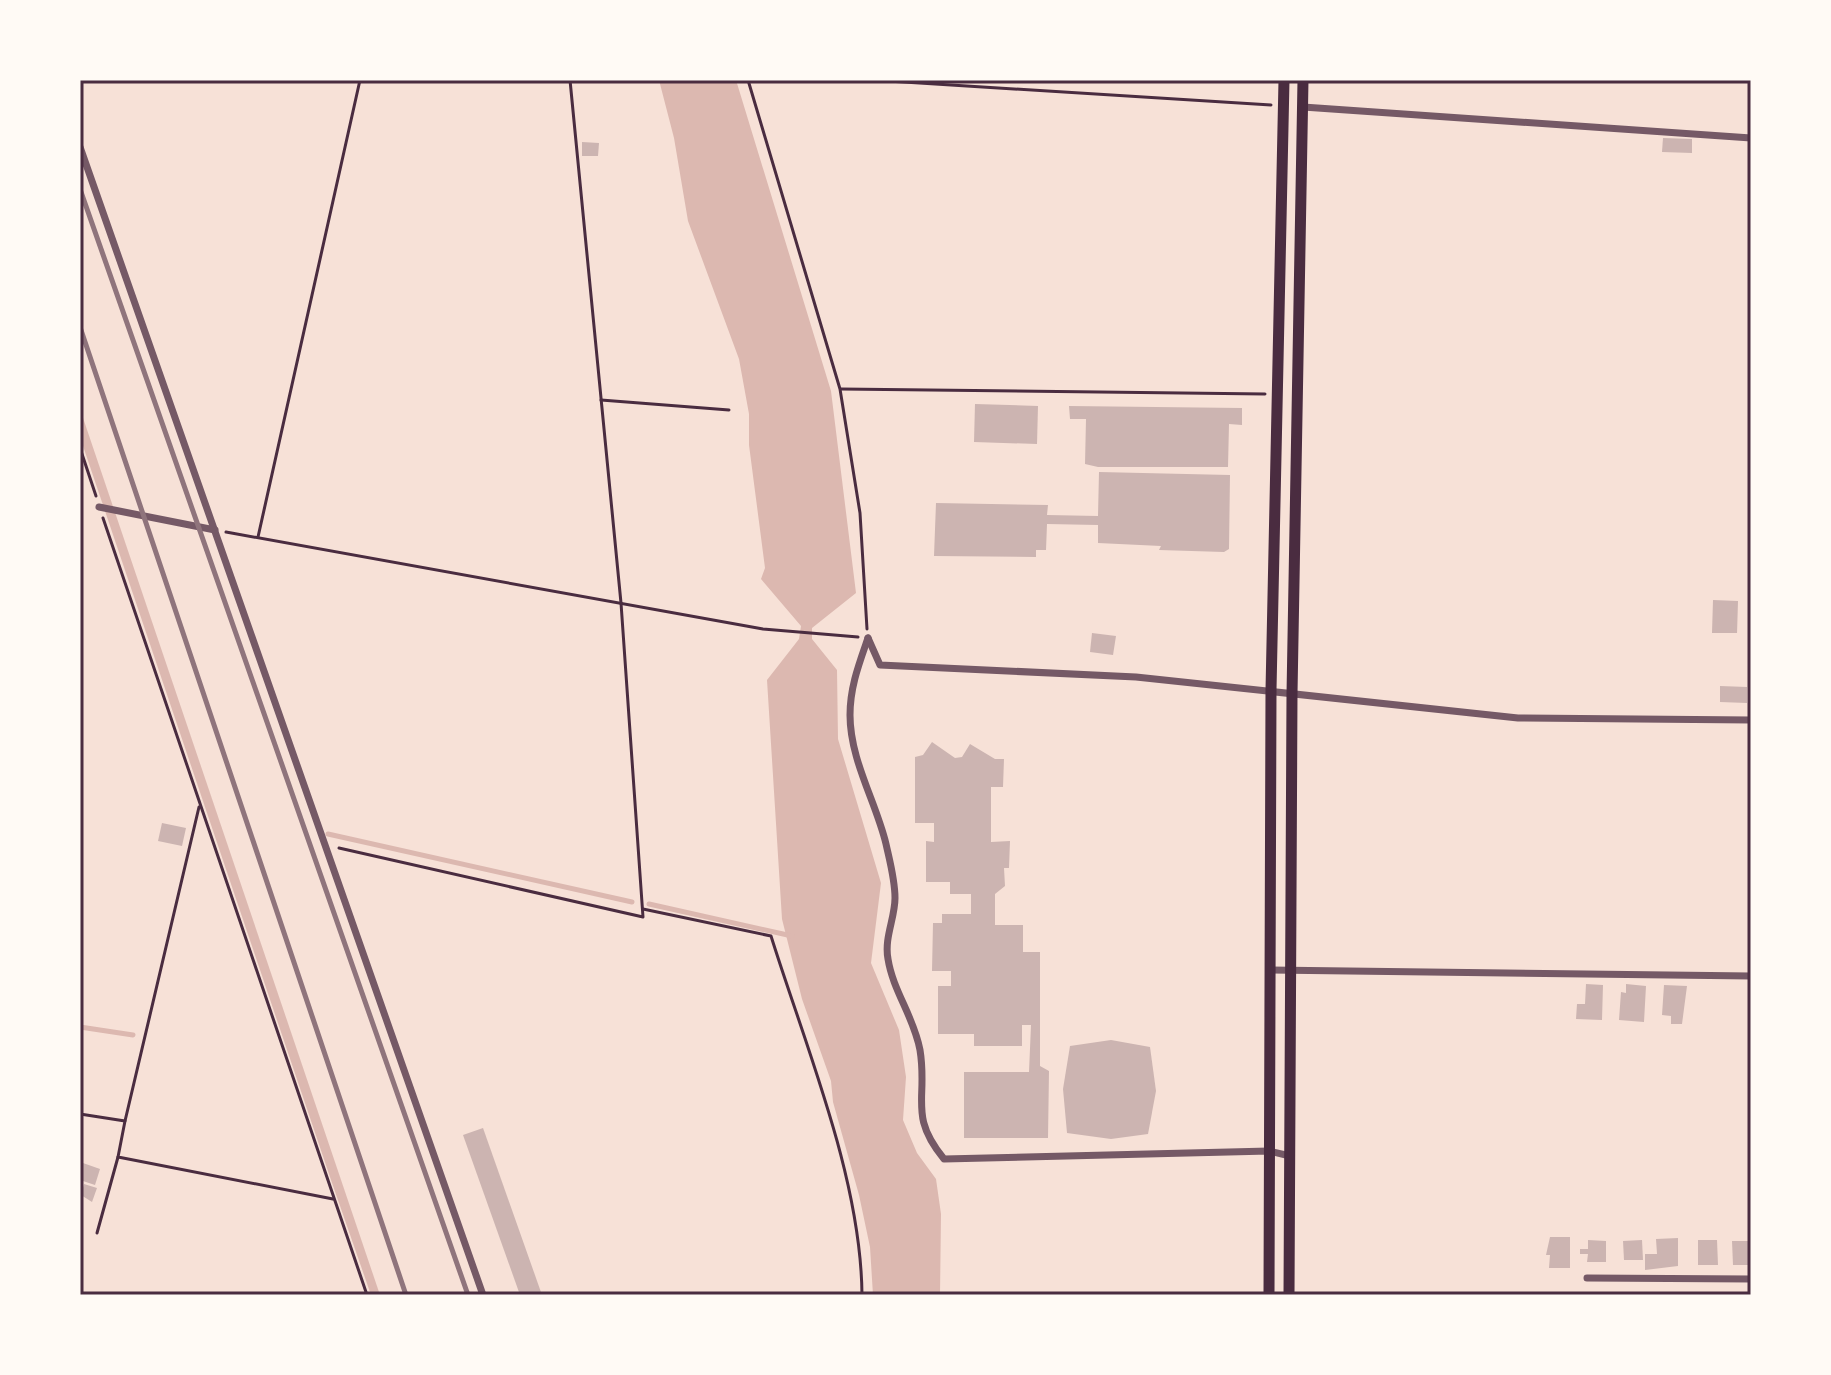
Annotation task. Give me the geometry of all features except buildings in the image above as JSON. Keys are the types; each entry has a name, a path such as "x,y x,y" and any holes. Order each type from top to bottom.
{"main road":[{"path":"1269,1295 1271,690 1284,80"},
{"path":"1289,1295 1292,694 1303,80"}],"street":[{"path":"1303,107 1751,138"},
{"path":"80,147 483,1295"},
{"path":"101,507 215,530"},
{"path":"868,638 880,665 1136,677 1518,718 1751,720"},
{"path":"868,638 852,683 850,718 861,772 885,839 893,878 896,901 887,955 892,979 913,1022 920,1049 920,1111 926,1137 944,1159 1269,1151 1290,1156"},
{"path":"1270,970 1751,976"},
{"path":"1587,1278 1751,1279"}],"path":[{"path":"257,538 360,80"},
{"path":"325,845 643,917 621,603 570,80"},
{"path":"215,530 621,603 798,632 868,638 860,513 840,389 748,80"},
{"path":"872,80 1283,106"},
{"path":"840,389 1276,394"},
{"path":"599,400 729,410"},
{"path":"80,448 367,1295"},
{"path":"97,1233 118,1157 200,804"},
{"path":"643,909 771,936 847,1178 858,1236 862,1295"},
{"path":"80,1114 125,1121"},
{"path":"118,1157 334,1199"}],"shaded area":[{"path":"659,80 736,80 831,391 856,593 812,628 812,639 837,670 838,739 881,883 871,963 899,1030 906,1077 903,1120 917,1153 936,1179 941,1214 940,1295 873,1295 870,1247 859,1195 833,1102 831,1081 802,999 782,919 767,680 799,639 801,626 761,579 765,568 749,445 749,414 739,359 688,221 674,138"},
{"path":"80,409 380,1295 371,1295 331,1180 80,437"}],"waterway":[{"path":"328,834 632,902"},
{"path":"649,904 792,936"},
{"path":"80,1027 133,1035"}],"railway":[{"path":"80,189 468,1295"},
{"path":"80,327 406,1295"}]}
